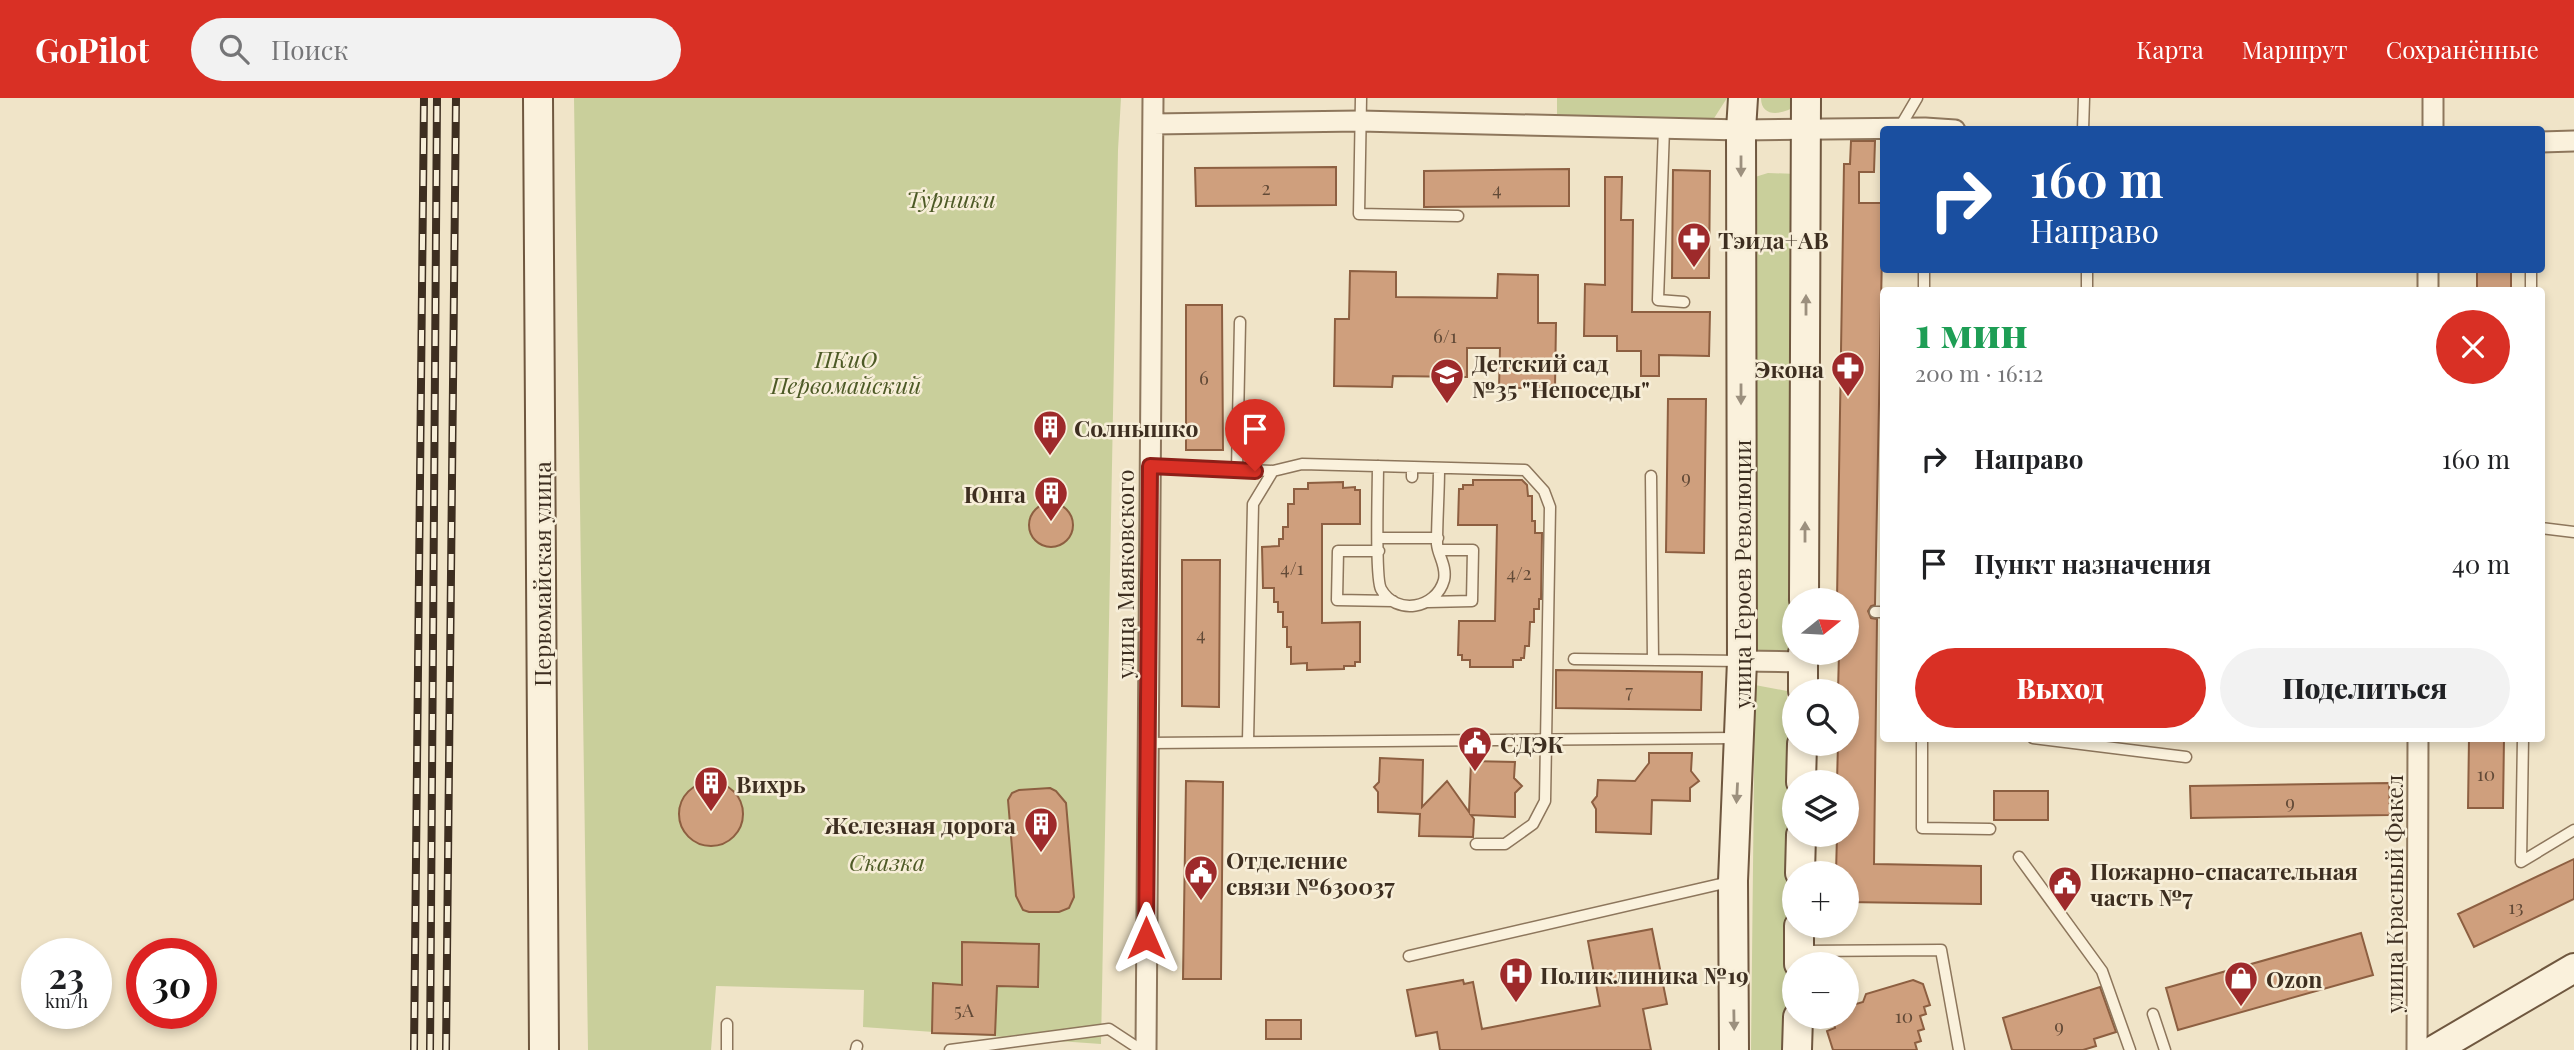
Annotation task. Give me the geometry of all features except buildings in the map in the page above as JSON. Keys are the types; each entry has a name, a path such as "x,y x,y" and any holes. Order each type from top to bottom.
{"street":[{"name":"Первомайская улица","path":"538,98 544,1050"},
{"name":"улица Маяковского","path":"1143,1050 1153,98"},
{"name":"улица Героев Революции","path":"1734,1050 1733,881 1742,661 1743,98"},
{"path":"1804,588 1807,98"},
{"path":"2433,98 2433,126"},
{"path":"1153,124 1360,121 1741,130 1880,128"},
{"path":"2545,142 2574,141"},
{"path":"1742,661 1782,659"},
{"name":"улица Красный Факел","path":"2417,1050 2418,742"},
{"path":"2434,1050 2574,968"},
{"path":"1797,1050 1798,1029"}],"lane":[{"path":"1361,98 1359,214 1458,216"},
{"path":"1901,126 1917,98"},
{"path":"2083,126 2084,98"},
{"path":"1664,128 1658,300 1684,302"},
{"path":"1237,470 1240,322"},
{"path":"1150,466 1273,471 1302,464 1378,466 1412,472 1439,468 1525,470 1544,491 1550,507 1545,801 1533,824 1504,844 1476,844"},
{"path":"1378,466 1377,580 1393,601"},
{"path":"1427,602 1440,589 1444,578 1438,538 1439,468"},
{"path":"1248,741 1253,504 1273,471"},
{"path":"1651,476 1653,659"},
{"path":"2545,528 2574,532"},
{"path":"1379,538 1438,538"},
{"path":"1379,551 1338,551 1338,600 1393,601 1411,606 1427,602 1472,601 1474,550 1439,550"},
{"path":"1574,659 1742,661"},
{"path":"1147,743 1740,738"},
{"path":"1922,742 1922,828 1990,829"},
{"path":"2066,742 2186,757"},
{"path":"2523,742 2521,862 2574,830"},
{"path":"2019,857 2102,971 2130,1050"},
{"path":"1409,956 1733,881"},
{"path":"1799,947 1941,950 1959,1050"},
{"path":"2153,1014 2165,1050"},
{"path":"727,1024 727,1050"},
{"path":"950,1050 1109,1029 1143,1050"}],"green space":[{"name":"ПКиО Первомайский","path":"574,98 1121,98 1101,1044 863,1027 864,990 716,986 711,1050 588,1050"},
{"path":"1557,98 1727,98 1711,123 1557,118"},
{"path":"1761,98 1798,98 1796,106 1774,113 1765,109"},
{"path":"1768,173 1798,174 1795,588 1782,588 1782,653 1773,654 1763,653 1753,647 1755,177"},
{"path":"1755,685 1782,690 1782,756 1787,756 1787,770 1782,770 1782,847 1787,847 1787,861 1782,861 1782,938 1787,938 1787,952 1782,952 1782,1029 1787,1029 1787,1050 1751,1050"}],"railway":[{"path":"414,1050 424,98"},
{"path":"430,1050 437,98"},
{"path":"446,1050 456,98"}],"place":[{"name":"Тэида+АВ","path":"1694,269"},
{"name":"Экона","path":"1848,398"},
{"name":"Детский сад №35 \"Непоседы\"","path":"1447,405"},
{"name":"Солнышко","path":"1050,457"},
{"name":"Юнга","path":"1051,523"},
{"name":"СДЭК","path":"1475,773"},
{"name":"Вихрь","path":"711,813"},
{"name":"Железная дорога","path":"1041,854"},
{"name":"Отделение связи №630037","path":"1201,902"},
{"name":"Пожарно-спасательная часть №7","path":"2065,913"},
{"name":"Поликлиника №19","path":"1516,1004"},
{"name":"Ozon","path":"2241,1008"}],"route":[{"path":"1146,938 1150,466 1255,471"}],"park label":[{"name":"Турники","path":"951,198"},
{"name":"Сказка","path":"887,861"}]}
